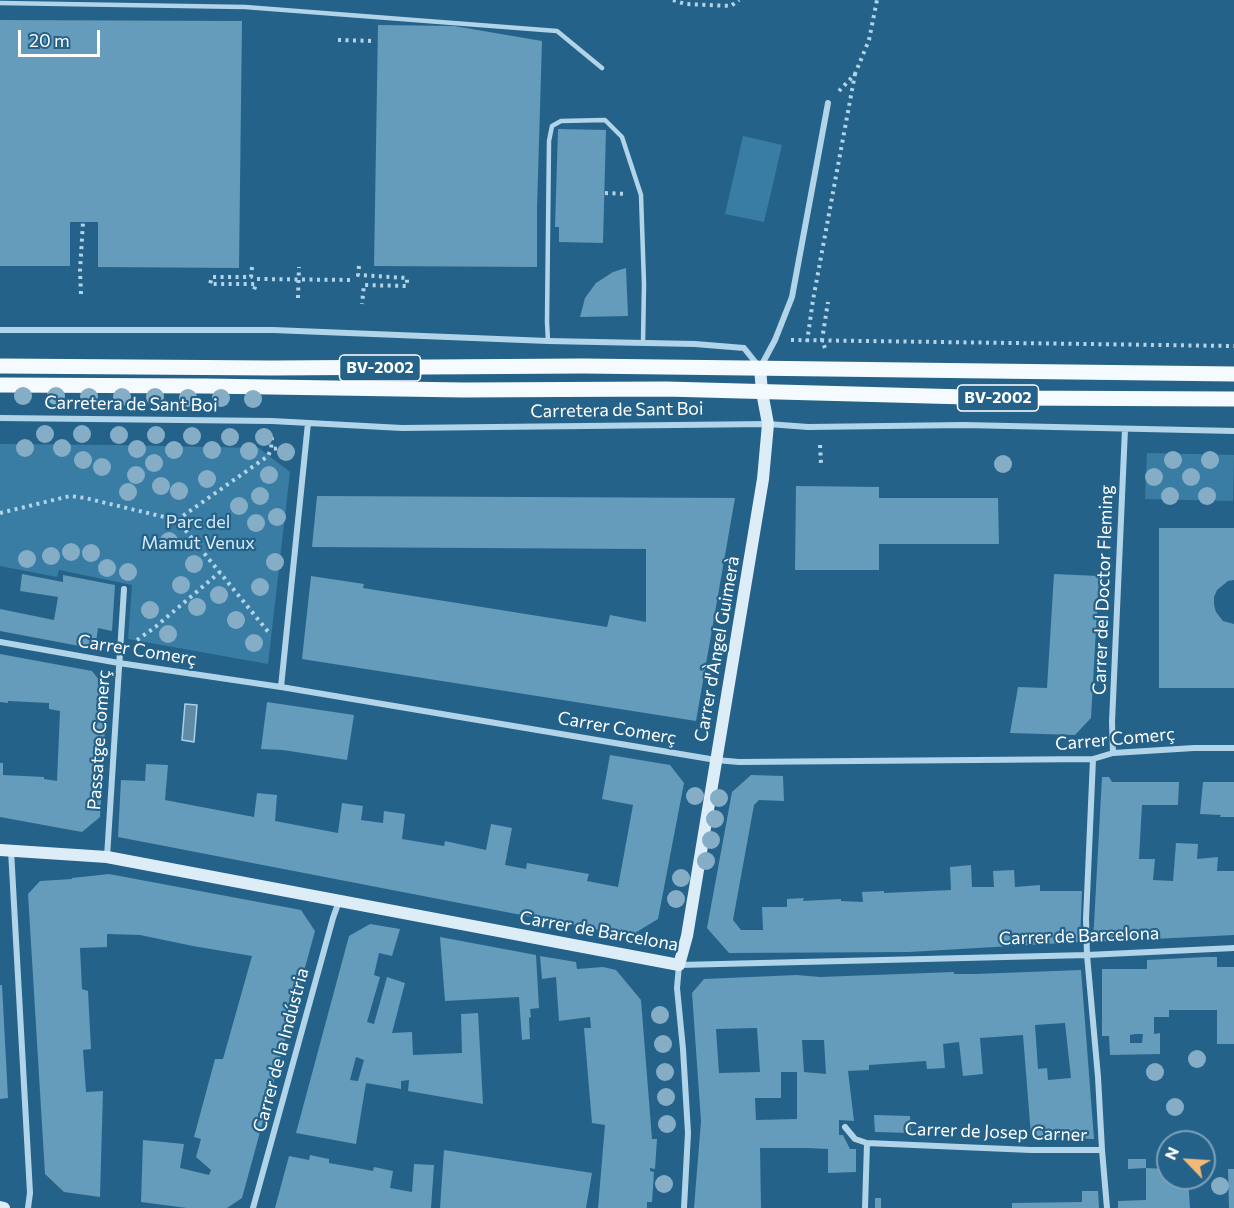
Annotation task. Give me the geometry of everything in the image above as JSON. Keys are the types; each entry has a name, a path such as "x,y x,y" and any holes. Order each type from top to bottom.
{"main road":[{"name":"BV-2002","path":"0,366 298,368 583,366 1234,374"},
{"name":"BV-2002","path":"0,385 464,390 666,389 1004,398 1234,399"}],"street":[{"path":"0,330 273,330 548,341 695,344 744,348 760,368 775,340 792,297 828,103"},
{"name":"Carrer d'Àngel Guimerà","path":"684,1208 688,1133 677,988 679,965 687,936 763,479 768,424 760,368"},
{"name":"Carretera de Sant Boi","path":"0,418 308,423 402,428 768,424 808,427 964,425 1234,432"},
{"path":"281,687 308,423"},
{"name":"Carrer del Doctor Fleming","path":"1113,753 1112,722 1125,429"},
{"name":"Passatge Comerç","path":"107,857 124,589"},
{"name":"Carrer Comerç","path":"0,642 716,760 751,762 1093,759 1113,753 1234,748"},
{"path":"1093,759 1086,920 1102,1150"},
{"path":"6,850 30,1193 28,1208"},
{"name":"Carrer de Barcelona","path":"6,850 107,857 679,965 1087,955 1234,948"},
{"name":"Carrer de la Indústria","path":"253,1208 339,901"},
{"path":"845,1127 855,1139 867,1143 865,1208"},
{"name":"Carrer de Josep Carner","path":"867,1143 1031,1150 1102,1150 1107,1208"}],"lane":[{"path":"0,3 245,7 557,31 602,68"},
{"path":"548,341 549,141 552,126 561,121 605,120 622,137 641,195 643,343"}],"path":[{"path":"673,0 685,4 731,6 739,0"},
{"path":"809,348 807,340 855,74 869,40 877,0"},
{"path":"338,40 375,41"},
{"path":"828,103 855,74"},
{"path":"81,294 83,222"},
{"path":"359,266 358,275 407,278 407,286 364,285 362,304"},
{"path":"252,267 251,277 212,276 210,284 256,284 253,293"},
{"path":"298,298 299,267"},
{"path":"258,279 352,280"},
{"path":"828,302 822,340 829,357"},
{"path":"775,340 1234,346"},
{"path":"177,520 268,456 271,449 272,432"},
{"path":"820,445 821,464"},
{"path":"271,449 306,446"},
{"path":"0,513 70,496 177,520 284,651"},
{"path":"154,628 220,572"}],"green space":[{"path":"743,136 782,145 764,222 725,214"},
{"name":"Parc del Mamut Venux","path":"0,444 259,448 290,472 268,664 128,639 132,585 59,570 57,577 0,566"},
{"path":"1147,453 1234,455 1233,501 1145,499"}],"shaded area":[{"path":"185,704 197,705 194,742 182,740"}],"building":[{"path":"0,20 242,21 239,268 98,267 98,222 70,222 70,266 0,266"},
{"path":"378,25 454,26 542,41 537,267 374,266"},
{"path":"558,129 606,130 603,243 559,242 559,227 555,227"},
{"path":"626,268 628,316 580,317 585,298 596,283 613,272"},
{"path":"796,486 879,487 879,498 998,498 999,544 879,544 879,570 795,570"},
{"path":"317,496 735,498 696,721 302,659 311,576 364,584 363,588 607,627 610,615 646,622 646,549 312,547"},
{"path":"1159,528 1234,528 1234,580 1228,581 1217,590 1214,605 1223,621 1234,624 1234,688 1159,688"},
{"path":"22,574 63,582 63,575 115,585 112,631 98,628 95,649 0,631 0,609 54,620 58,597 20,591"},
{"path":"1054,574 1099,576 1091,718 1075,735 1010,733 1018,687 1047,688"},
{"path":"0,654 92,671 107,690 100,817 82,832 0,817 0,763 3,763 3,775 44,777 44,779 57,781 60,711 49,709 49,703 0,702"},
{"path":"267,702 354,715 347,760 261,749"},
{"path":"610,755 670,765 684,783 658,919 630,936 118,837 121,780 145,781 146,764 168,765 165,800 254,817 257,793 277,795 275,821 338,833 342,803 363,806 361,820 383,823 384,811 405,814 402,839 444,846 445,841 486,850 491,824 512,828 505,865 526,869 527,863 589,874 587,881 618,887 633,805 602,799"},
{"path":"751,775 783,776 784,801 759,800 754,805 733,920 741,930 763,930 762,907 787,907 787,899 804,898 803,901 841,899 841,901 863,902 862,892 951,890 950,867 971,865 972,887 994,887 993,871 1014,870 1015,887 1040,885 1040,891 1082,891 1080,942 909,952 729,953 707,928 732,792"},
{"path":"1102,777 1109,777 1112,782 1179,782 1178,805 1142,805 1139,859 1155,859 1153,880 1173,881 1176,843 1198,844 1197,859 1218,857 1217,871 1234,871 1234,935 1093,942"},
{"path":"1203,782 1234,782 1234,817 1200,814"},
{"path":"109,874 301,910 315,931 242,1198 227,1208 187,1208 141,1202 143,1140 184,1144 180,1168 209,1175 211,1170 196,1157 201,1139 194,1137 215,1059 223,1059 252,956 140,935 107,934 107,947 80,948 82,989 88,991 91,1049 83,1050 86,1092 103,1091 100,1197 64,1192 45,1174 28,894 40,881"},
{"path":"370,924 400,929 392,956 379,953 374,975 380,977 367,1022 374,1024 387,977 405,983 392,1033 412,1032 413,1055 462,1053 461,1014 478,1013 483,1104 408,1091 409,1080 401,1081 401,1089 366,1083 356,1144 296,1133 349,936","holes":["356,1057 364,1060 358,1081 350,1080"]},
{"path":"440,937 536,955 539,1008 530,1009 530,1039 522,1040 519,997 445,1001"},
{"path":"540,956 576,962 577,969 603,967 616,970 641,1000 652,1139 657,1139 655,1169 650,1168 650,1171 654,1172 652,1202 647,1202 647,1208 598,1208 605,1125 592,1123 584,1028 591,1028 590,1017 559,1021 556,977 542,979"},
{"path":"1217,957 1217,967 1234,967 1234,1044 1217,1044 1217,1010 1169,1010 1169,1017 1154,1017 1154,1034 1160,1033 1160,1054 1110,1055 1109,1036 1102,1036 1102,969 1147,969 1147,960","holes":["1143,1034 1142,1043 1130,1043 1130,1035"]},
{"path":"1081,970 1094,1139 1031,1136 1023,1035 980,1038 983,1074 963,1076 959,1042 943,1044 945,1068 927,1069 926,1061 869,1065 869,1070 848,1071 854,1121 839,1120 839,1135 843,1135 850,1149 856,1149 856,1172 828,1173 828,1149 760,1148 761,1208 694,1208 701,1121 692,993 704,979 954,972 954,974","holes":["1065,1023 1071,1078 1048,1080 1047,1068 1038,1069 1035,1025","757,1028 760,1072 719,1073 716,1029","802,1040 824,1040 826,1074 804,1072","781,1072 797,1072 797,1119 756,1120 755,1098 781,1098"]},
{"path":"0,985 2,985 8,1098 0,1099"},
{"path":"874,1115 910,1116 911,1133 875,1132"},
{"path":"444,1150 592,1173 586,1208 440,1208"},
{"path":"310,1155 329,1159 329,1163 373,1171 374,1167 393,1171 390,1188 412,1192 414,1164 434,1165 431,1208 275,1208 289,1156 309,1160"},
{"path":"1128,1159 1146,1159 1146,1168 1128,1169"},
{"path":"1146,1168 1156,1168 1156,1190 1189,1190 1190,1208 1118,1208 1118,1201 1146,1200"},
{"path":"1228,1169 1234,1169 1234,1208 1229,1208"},
{"path":"1082,1191 1098,1191 1099,1208 1012,1208 1012,1203 1082,1202"},
{"path":"875,1198 881,1198 881,1208 875,1208"}]}
